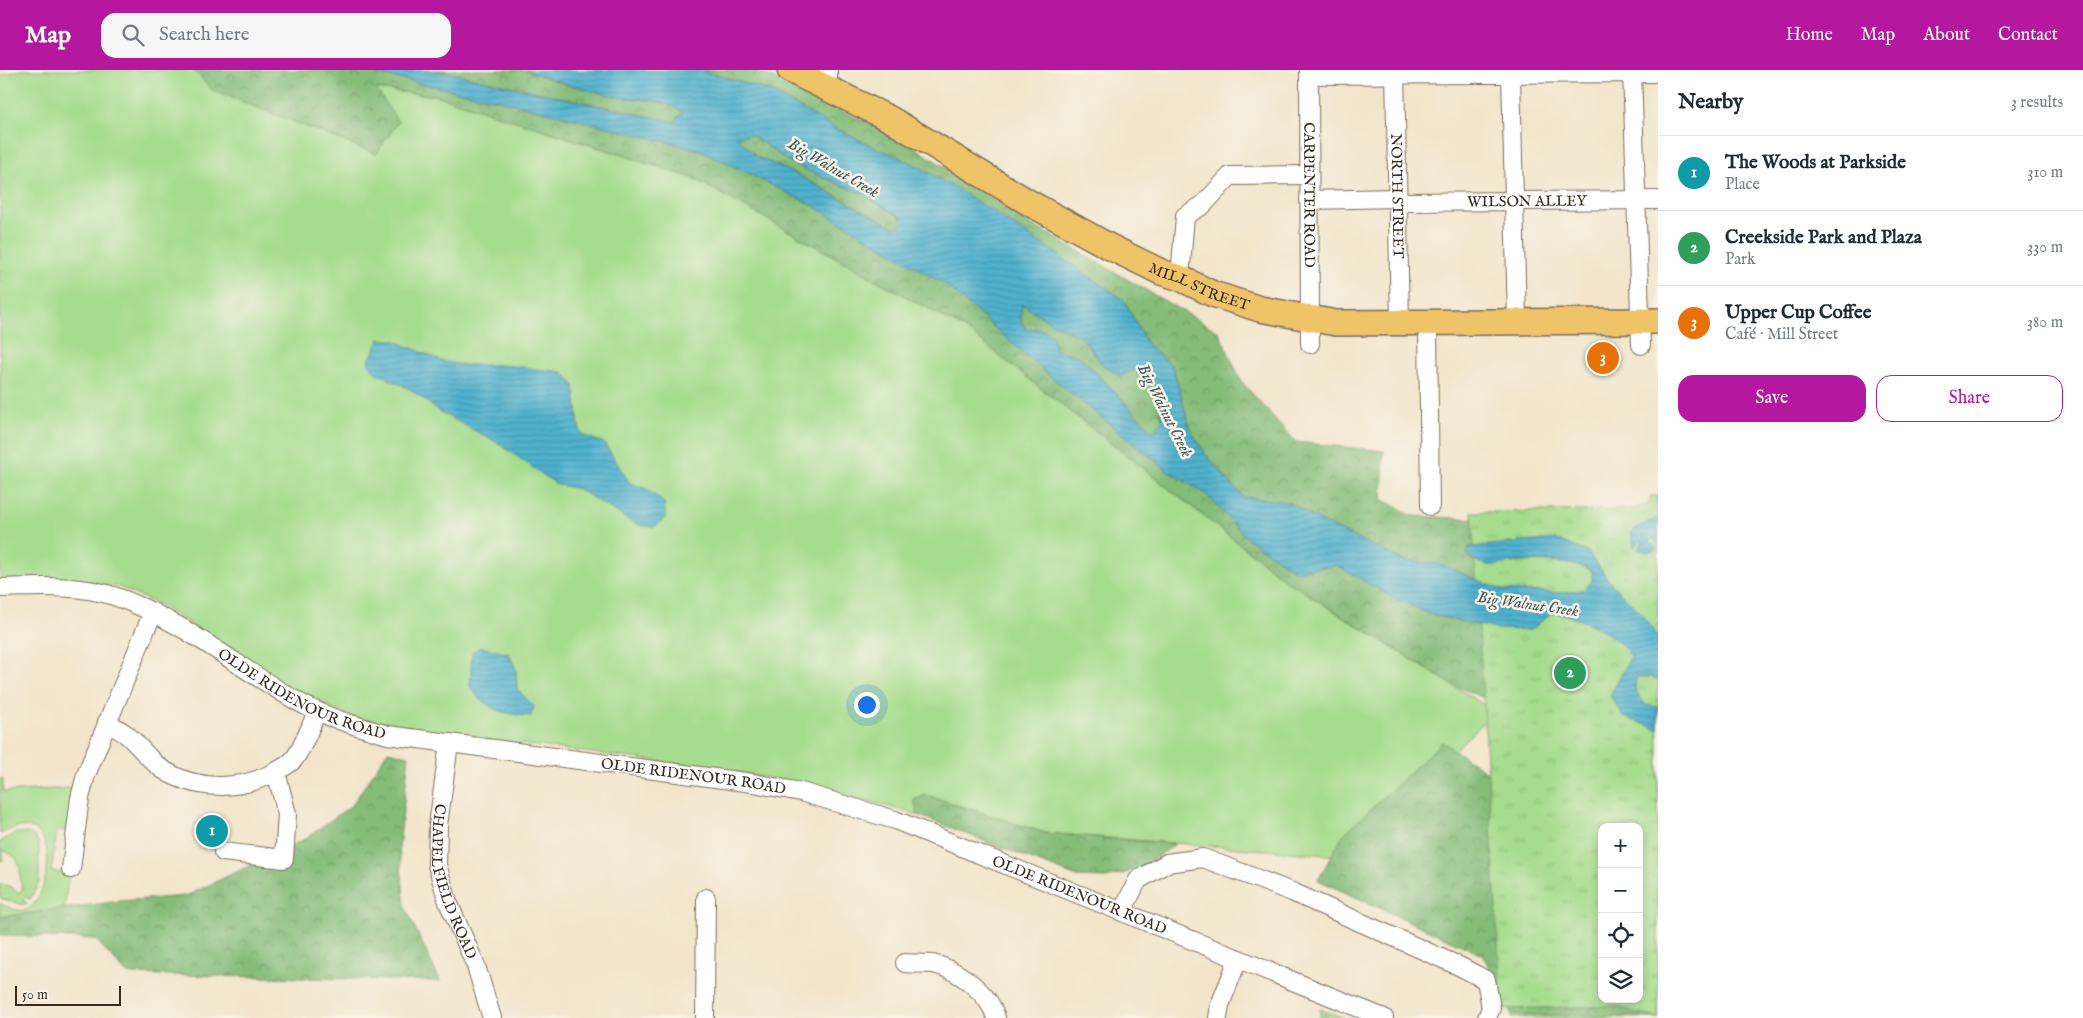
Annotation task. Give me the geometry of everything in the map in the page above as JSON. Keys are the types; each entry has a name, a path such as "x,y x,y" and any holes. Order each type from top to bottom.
{"highway":[{"name":"MILL STREET","path":"790,70 828,79 890,119 1069,225 1161,272 1180,278 1213,294 1260,309 1336,323 1517,322 1647,330"}],"street":[{"path":"1309,72 1658,73"},
{"name":"CARPENTER ROAD","path":"1309,72 1310,344"},
{"name":"NORTH STREET","path":"1394,72 1400,323"},
{"path":"1632,72 1647,330"},
{"path":"1511,74 1517,322"},
{"path":"1180,278 1185,216 1203,205 1230,176 1309,176"},
{"name":"WILSON ALLEY","path":"1309,200 1658,200"},
{"path":"1428,323 1430,506"},
{"name":"OLDE RIDENOUR ROAD","path":"0,588 61,587 112,595 153,612 191,632 267,683 317,712 388,735 753,783 801,792 895,820 1384,1018"},
{"path":"71,869 80,798 86,775 153,612"},
{"path":"108,722 128,736 146,757 164,770 199,785 243,784 264,778 293,760 317,712"},
{"name":"CHAPELFIELD ROAD","path":"449,743 438,826 437,865 448,902 476,966 492,1018"},
{"path":"223,852 284,859 287,814 276,772"},
{"path":"1122,911 1138,880 1167,863 1202,858 1274,885 1459,966 1486,980 1491,1008 1487,1018"},
{"path":"705,1018 706,898"},
{"path":"1218,1018 1220,1005 1238,959"},
{"path":"905,963 934,964 959,976 979,990 994,1009 996,1018"}],"green space":[{"path":"20,70 194,70 212,90 375,89 438,96 693,178 968,331 1288,582 1495,712 1341,856 1045,833 926,795 914,800 918,815 826,789 720,769 442,734 354,717 283,687 164,607 119,587 68,579 0,581 0,76"},
{"path":"194,70 359,70 503,101 703,151 812,205 946,285 1040,368 1171,473 1205,493 1248,539 1296,571 1336,565 1394,598 1432,615 1496,629 1515,711 1453,685 1288,582 968,331 693,178 438,96 376,89 398,122 376,154 212,90"},
{"path":"436,70 525,70 565,84 616,96 667,102 683,112 674,122"},
{"path":"701,70 755,70 902,139 1031,224 1219,332 1241,381 1296,442 1384,451 1382,499 1413,516 1606,525 1469,547 1467,554 1502,590 1439,564 1404,561 1320,521 1288,502 1243,497 1206,455 1190,429 1173,367 1147,344 1124,300 920,167 848,135 770,91"},
{"path":"750,134 788,161 861,193 901,218 901,226 893,227 796,174 757,157 736,137"},
{"path":"1022,303 1050,322 1082,337 1103,365 1139,367 1156,396 1163,421 1153,432 1081,357 1056,350 1026,330 1021,320"},
{"path":"1650,496 1658,496 1658,1018 1613,1006 1502,1009 1472,512 1628,510 1649,504"},
{"path":"1442,742 1508,786 1656,812 1658,1018 1643,1018 1640,1016 1512,1015 1483,955 1318,880 1343,835"},
{"path":"388,751 409,756 399,847 405,907 440,981 127,974 95,939 0,935 0,917 120,901 186,896 305,839 352,805"},
{"path":"79,773 72,831 57,830 51,871 69,874 64,909 0,917 0,904 15,909 27,910 38,899 47,869 47,853 43,839 34,829 20,827 0,834 0,779 3,779 3,792 72,788"},
{"path":"926,795 1045,833 1175,844 1140,869 1106,878 1077,877 918,815 914,800"},
{"path":"16,833 27,833 34,836 39,843 39,883 30,899 26,897 23,901 27,903 23,905 0,898 0,884 11,887 18,893 23,889 19,863 16,859 11,854 2,850 3,860 0,861 0,842"},
{"path":"1320,1009 1343,1018 1320,1018"},
{"path":"1512,1015 1640,1016 1643,1018 1511,1018"}],"water":[{"name":"Big Walnut Creek","path":"359,70 436,70 674,122 683,112 666,104 592,91 525,70 701,70 770,91 848,135 920,167 990,209 1124,300 1147,344 1173,367 1190,429 1206,455 1243,497 1288,502 1320,521 1404,561 1439,564 1502,590 1564,593 1583,590 1592,580 1592,571 1567,563 1522,562 1487,565 1474,560 1467,554 1469,547 1555,539 1588,552 1611,583 1646,619 1658,639 1658,680 1651,677 1636,677 1635,691 1646,705 1658,707 1658,729 1624,717 1610,696 1631,656 1615,639 1597,627 1554,612 1530,630 1496,629 1432,615 1394,598 1336,565 1296,571 1248,539 1205,493 1171,473 1040,368 946,285 812,205 703,151 503,101","holes":["750,134 788,161 861,193 901,217 901,226 893,227 796,174 757,157 737,137","1022,304 1050,322 1082,337 1103,365 1120,376 1139,368 1156,396 1163,421 1153,432 1081,357 1056,350 1052,334 1037,328 1026,330 1021,320"]},
{"path":"380,339 393,340 445,362 465,365 503,365 563,372 574,385 579,426 582,435 604,443 630,483 647,489 664,503 666,517 655,527 642,526 578,489 556,484 498,443 440,412 410,389 376,373 368,362"},
{"path":"1658,518 1658,544 1652,538 1650,541 1656,547 1654,550 1647,552 1638,549 1643,542 1640,540 1634,547 1631,533 1636,528"},
{"path":"482,647 509,654 516,669 517,689 534,706 531,716 496,710 483,701 470,687 472,652"}],"place":[{"name":"Upper Cup Coffee","path":"1603,358"},
{"name":"Creekside Park and Plaza","path":"1570,673"},
{"name":"The Woods at Parkside","path":"212,831"}]}
